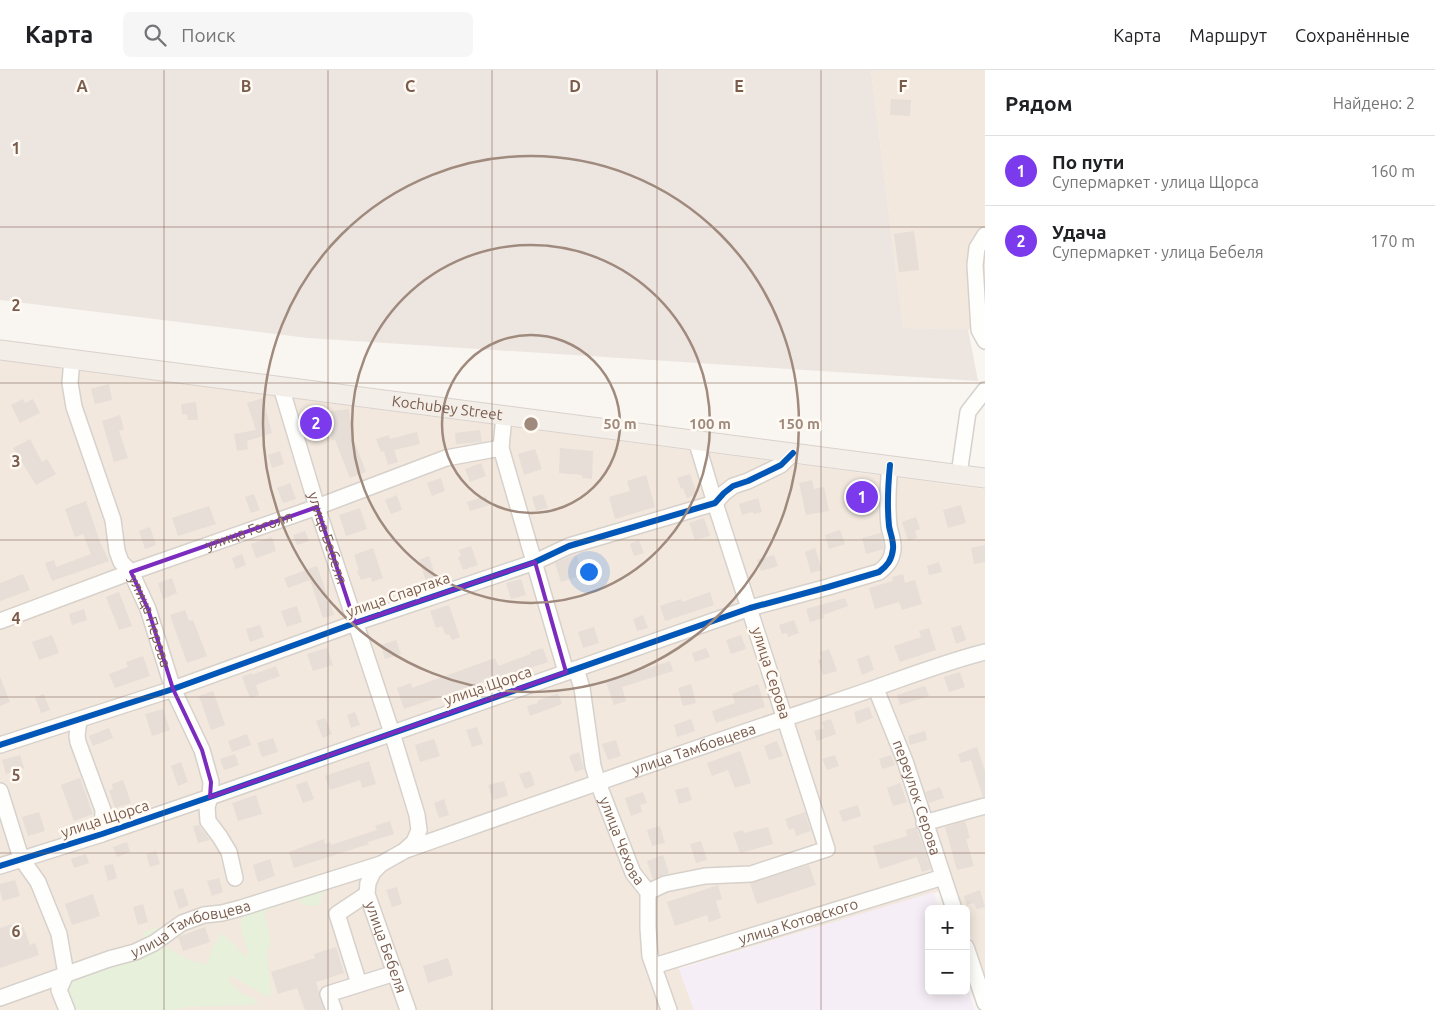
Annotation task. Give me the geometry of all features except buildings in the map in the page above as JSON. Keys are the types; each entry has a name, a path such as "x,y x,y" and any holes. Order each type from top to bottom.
{"main road":[{"name":"Kochubey Street","path":"0,350 985,478"}],"street":[{"path":"985,235 977,248 975,265 978,330 985,341"},
{"name":"улица Перова","path":"72,359 70,383 74,407 113,520 117,551 121,562 131,572 148,609 172,689 202,750 211,782 207,807 208,821 229,852 235,878"},
{"name":"улица Бебеля","path":"281,387 317,507 392,733 417,815 419,830 414,842 404,851 381,864 373,872 368,884 367,894 408,1010"},
{"path":"959,474 968,412 985,390"},
{"name":"улица Чехова","path":"504,416 501,448 535,562 571,671 582,688 593,766 598,783 633,873 648,892 650,956 668,1010"},
{"name":"улица Серова","path":"648,892 665,884 705,876 751,874 827,849 696,440"},
{"name":"улица Гоголя","path":"0,621 131,572 317,507 446,458 501,448"},
{"name":"улица Спартака","path":"0,745 172,689 355,623 535,562 569,546 715,503 732,486 748,481 781,465 793,453"},
{"name":"улица Щорса","path":"0,866 210,797 750,608 828,588 879,572 886,567 891,559 894,548 889,512 890,466"},
{"name":"улица Тамбовцева","path":"404,851 785,718 985,652"},
{"name":"переулок Серова","path":"876,689 905,761 953,905"},
{"path":"79,720 77,730 78,742 103,810 102,834"},
{"path":"0,791 21,858 38,882 59,934 66,974 60,990 67,1010"},
{"path":"924,823 985,806"},
{"name":"улица Тамбовцева","path":"0,998 108,959 135,952 154,943 182,923 204,915 241,908 381,864"},
{"name":"улица Котовского","path":"654,966 943,877"},
{"path":"359,984 337,914 367,894"},
{"path":"967,950 985,1003"},
{"path":"334,1010 328,994 395,973"}],"highlighted area":[{"path":"317,507 355,623 535,562 566,672 210,797 211,782 202,750 173,689 148,609 131,572"}],"shaded area":[{"path":"0,70 871,70 903,328 968,329 978,381 308,338 0,300"},
{"path":"871,70 985,70 985,330 903,328"},
{"path":"0,360 985,489 985,981 970,935 970,905 961,905 954,887 679,968 694,1010 0,1010"},
{"path":"934,892 938,905 925,905 925,995 970,995 975,1010 694,1010 679,969"}],"green space":[{"path":"316,878 324,888 320,905 310,906 301,903 299,898 264,912 271,940 267,952 271,995 269,997 231,976 228,980 243,995 255,999 258,1004 189,1007 171,1010 73,1010 65,989 71,978 107,964 114,966 120,964 121,960 142,941 143,933 157,927 171,935 166,946 191,960 208,964 212,948 223,934 246,958 248,950 242,933 241,914 306,879"}],"cycle path":[{"path":"0,745 173,689 355,623 535,562 569,546 715,503 733,486 781,465 793,453"},
{"path":"0,866 210,797 750,608 879,572 889,562 893,549 888,511 890,465"}],"place":[{"name":"Удача","path":"316,423"},
{"name":"По пути","path":"862,497"}]}
